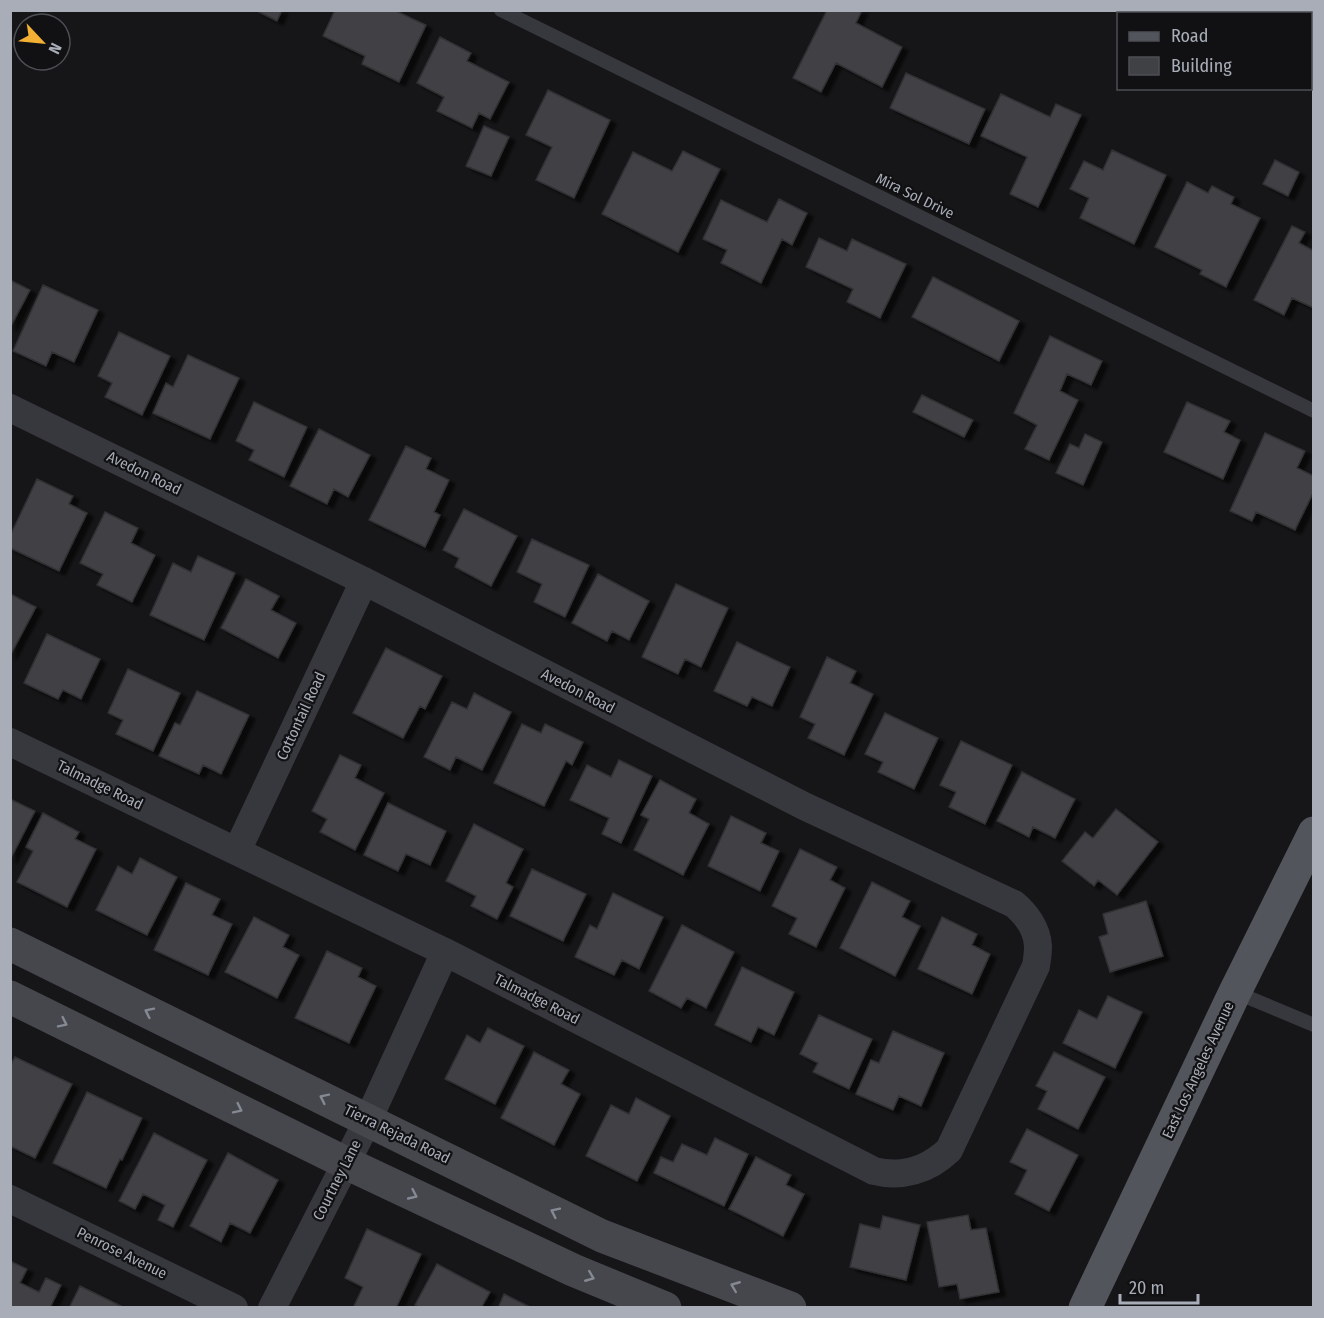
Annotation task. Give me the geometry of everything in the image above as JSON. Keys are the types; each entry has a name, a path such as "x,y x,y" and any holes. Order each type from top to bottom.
{"main road":[{"name":"East Los Angeles Avenue","path":"1085,1308 1235,992 1314,833"},
{"name":"Tierra Rejada Road","path":"10,944 602,1236 790,1308"},
{"path":"10,997 346,1163 573,1270 665,1308"}],"street":[{"name":"Avedon Road","path":"10,408 364,581 804,806 1014,904 1030,920 1038,944 1036,966 1003,1038"},
{"name":"Cottontail Road","path":"237,851 364,581"},
{"name":"Talmadge Road","path":"10,742 445,952 874,1171 897,1174 930,1165 949,1150 1003,1038"},
{"name":"Courtney Lane","path":"272,1308 368,1120 445,952"},
{"name":"Penrose Avenue","path":"10,1199 234,1308"}],"lane":[{"name":"Mira Sol Drive","path":"501,10 1314,411"},
{"path":"1235,992 1314,1025"}],"building":[{"path":"255,10 282,10 277,21"},
{"path":"335,10 394,10 426,25 399,82 362,64 365,56 323,36"},
{"path":"827,10 862,10 856,23 902,47 882,87 836,63 821,92 793,78"},
{"path":"1138,10 1199,10 1198,12 1137,12"},
{"path":"1216,10 1282,12 1216,12"},
{"path":"440,37 471,53 467,61 509,82 490,119 479,113 472,128 437,111 444,97 417,83"},
{"path":"906,73 985,109 969,144 890,108"},
{"path":"548,90 610,120 574,198 536,180 552,147 526,135"},
{"path":"1001,94 1050,117 1056,104 1081,115 1038,207 1010,194 1027,157 981,136"},
{"path":"484,126 509,137 491,176 466,166"},
{"path":"1112,150 1166,175 1134,244 1080,218 1089,198 1070,189 1084,161 1103,170"},
{"path":"683,151 720,169 678,252 602,214 633,152 672,171"},
{"path":"1275,160 1299,172 1288,196 1263,184"},
{"path":"1187,182 1208,193 1212,186 1234,197 1231,204 1260,218 1226,287 1200,274 1202,270 1155,247"},
{"path":"779,199 807,213 792,245 782,239 761,283 721,263 727,250 703,239 721,200 767,222"},
{"path":"1292,226 1305,232 1299,243 1314,251 1314,308 1292,298 1284,315 1254,300"},
{"path":"819,238 847,251 852,239 906,264 880,318 847,302 853,289 806,267"},
{"path":"933,277 1019,321 999,361 912,317"},
{"path":"10,280 30,290 10,328"},
{"path":"43,285 98,310 74,362 52,352 46,366 13,351"},
{"path":"119,332 170,356 142,415 105,397 112,383 98,376"},
{"path":"1050,336 1102,361 1091,385 1067,374 1060,391 1078,400 1049,460 1025,449 1037,425 1014,413"},
{"path":"188,355 239,378 210,439 153,413 166,383 173,387"},
{"path":"922,395 973,420 964,437 913,412"},
{"path":"254,402 307,427 284,477 249,460 254,450 236,441"},
{"path":"1187,402 1230,421 1224,432 1240,440 1223,479 1164,452"},
{"path":"319,429 370,455 348,497 334,489 327,504 290,486"},
{"path":"1265,433 1305,451 1297,468 1314,476 1314,491 1295,530 1256,512 1252,521 1230,511"},
{"path":"1085,434 1102,442 1083,485 1056,473 1070,444 1079,448"},
{"path":"406,446 431,458 426,469 449,480 434,512 440,515 425,547 369,520"},
{"path":"37,479 73,496 69,504 87,513 59,571 10,548 10,536"},
{"path":"464,509 517,536 491,586 455,567 459,558 443,550"},
{"path":"105,512 138,528 131,543 155,555 132,602 97,585 103,574 80,563"},
{"path":"532,539 589,565 565,617 534,602 542,584 517,572"},
{"path":"198,556 235,573 204,640 150,615 173,563 191,572"},
{"path":"598,574 649,601 629,640 612,631 607,641 572,623"},
{"path":"246,579 279,596 271,610 296,623 278,658 221,628"},
{"path":"676,584 728,608 701,667 685,659 678,674 642,657"},
{"path":"12,595 36,607 10,656 10,597"},
{"path":"47,634 100,659 81,699 63,690 58,699 24,683"},
{"path":"737,642 790,667 772,706 752,697 747,706 714,691"},
{"path":"386,648 442,676 425,709 420,706 403,738 353,713"},
{"path":"827,657 856,671 850,683 873,694 844,755 808,738 815,724 800,717"},
{"path":"128,669 180,693 153,751 116,734 123,720 108,713"},
{"path":"197,691 249,715 221,774 203,765 199,774 159,756 175,723 180,725"},
{"path":"474,693 511,712 482,770 456,757 450,770 424,757 452,702 467,709"},
{"path":"885,713 938,738 914,789 878,772 883,762 865,754"},
{"path":"522,724 541,733 545,724 583,742 572,765 566,761 544,806 494,783"},
{"path":"961,741 1012,765 985,824 949,807 956,792 940,785"},
{"path":"340,755 361,765 355,778 384,793 355,850 320,832 327,819 312,811"},
{"path":"619,760 652,776 621,843 602,834 609,818 570,800 587,765 611,777"},
{"path":"1022,772 1075,799 1055,838 1033,827 1029,837 997,821"},
{"path":"660,780 696,799 689,813 709,824 683,875 634,850 649,819 641,815"},
{"path":"10,799 35,811 10,860"},
{"path":"388,803 446,831 430,865 406,854 398,871 364,855"},
{"path":"1116,809 1158,842 1117,895 1098,880 1094,886 1062,861 1085,832 1093,838"},
{"path":"43,813 79,832 75,839 96,849 67,907 17,882 33,851 26,847"},
{"path":"731,816 766,833 761,843 779,851 760,891 708,866"},
{"path":"474,824 523,849 506,883 513,887 497,919 471,906 476,896 446,881"},
{"path":"800,849 837,867 830,880 845,888 816,947 789,934 797,918 772,906"},
{"path":"140,858 177,877 147,935 96,910 118,866 132,874"},
{"path":"532,869 586,894 563,941 510,916"},
{"path":"872,882 910,901 902,917 920,926 895,976 840,948"},
{"path":"186,883 220,899 212,915 232,924 208,975 154,950"},
{"path":"613,893 663,917 639,969 622,960 614,975 575,957 590,925 597,929"},
{"path":"1146,901 1163,956 1110,972 1099,937 1108,934 1103,914"},
{"path":"254,917 289,935 283,947 299,955 277,998 225,972"},
{"path":"942,917 977,934 972,945 990,954 972,994 918,969"},
{"path":"682,925 734,952 706,1008 687,998 681,1008 649,991"},
{"path":"327,951 362,968 358,977 376,986 349,1043 295,1018"},
{"path":"742,967 794,992 774,1035 758,1027 751,1042 715,1025"},
{"path":"1108,996 1142,1012 1115,1068 1063,1043 1079,1010 1097,1019"},
{"path":"819,1015 872,1039 849,1089 813,1072 818,1063 800,1054"},
{"path":"488,1028 524,1046 495,1104 445,1079 467,1035 480,1043"},
{"path":"893,1031 944,1053 921,1106 899,1096 893,1110 856,1094 871,1060 879,1063"},
{"path":"534,1052 569,1070 561,1084 580,1094 554,1145 501,1118"},
{"path":"1054,1052 1105,1077 1078,1129 1038,1109 1047,1091 1036,1086"},
{"path":"15,1057 72,1084 35,1158 10,1146 10,1066"},
{"path":"87,1092 142,1118 106,1188 53,1163"},
{"path":"636,1098 670,1116 637,1181 586,1156 611,1105 629,1114"},
{"path":"1027,1129 1078,1155 1049,1211 1015,1194 1027,1170 1010,1162"},
{"path":"154,1133 207,1160 173,1227 158,1220 165,1205 143,1194 135,1209 119,1201"},
{"path":"715,1138 748,1154 724,1206 654,1173 661,1157 673,1162 682,1144 707,1155"},
{"path":"228,1153 278,1180 250,1233 230,1223 221,1242 190,1226"},
{"path":"756,1157 791,1175 786,1185 804,1194 783,1236 729,1209"},
{"path":"968,1215 971,1230 986,1228 999,1292 960,1299 957,1284 939,1287 927,1222"},
{"path":"883,1216 920,1225 906,1280 850,1267 860,1224 880,1229"},
{"path":"367,1229 421,1254 396,1308 357,1308 354,1306 363,1287 345,1278"},
{"path":"10,1261 27,1269 20,1283 39,1292 46,1278 61,1285 50,1308 10,1308"},
{"path":"437,1264 490,1292 481,1308 420,1308 415,1305"},
{"path":"80,1286 125,1308 69,1308"},
{"path":"504,1294 532,1308 498,1308"}]}
